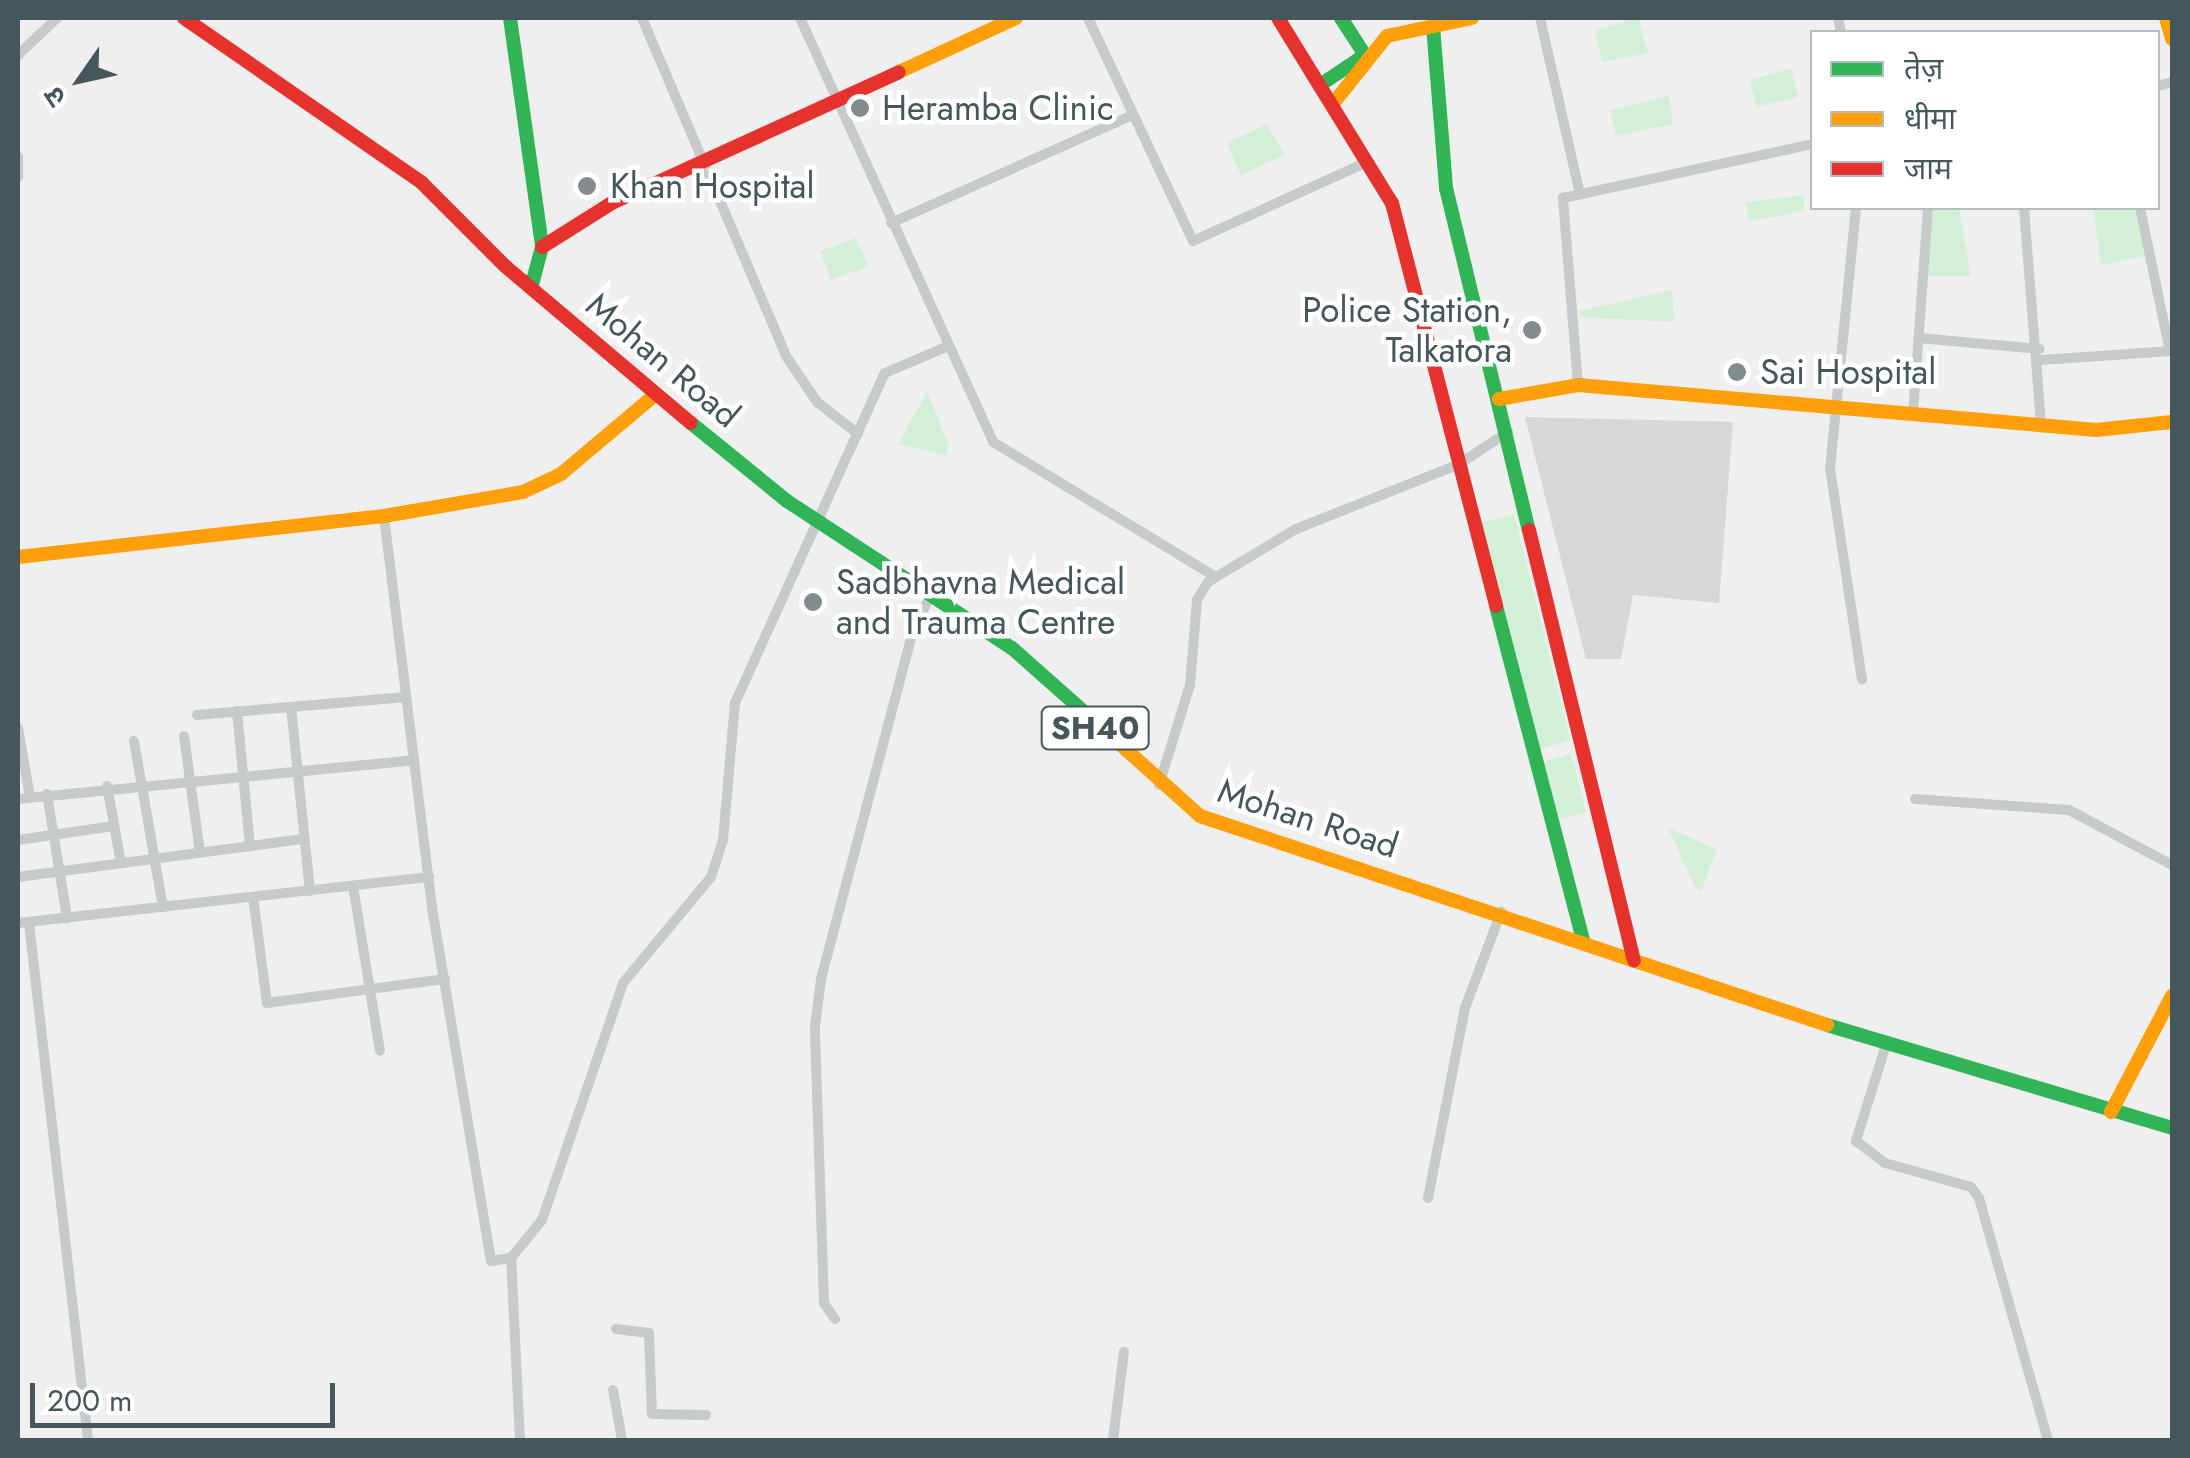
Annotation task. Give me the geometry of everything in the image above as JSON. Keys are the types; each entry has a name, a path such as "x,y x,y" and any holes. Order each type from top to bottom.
{"street":[{"path":"18,54 56,18"},
{"name":"Mohan Road","path":"184,18 422,184 531,288 656,394 820,522 934,592 1012,648 1158,787 1200,816 1501,911 1886,1045 2172,1128"},
{"path":"510,18 542,247 531,288"},
{"path":"642,18 786,356 817,402 858,434"},
{"path":"800,18 946,347 993,442 1214,576"},
{"path":"542,247 612,203 1016,18"},
{"path":"1088,18 1193,242 1367,162"},
{"path":"1278,18 1392,203 1582,941"},
{"path":"1341,18 1365,55"},
{"path":"1320,85 1387,36 1453,18 1472,18"},
{"path":"1540,18 1580,194"},
{"path":"2166,18 2172,39"},
{"path":"1433,26 1446,188 1634,960"},
{"path":"1332,104 1365,55"},
{"path":"892,223 1132,115"},
{"path":"1578,384 1563,198 1810,144"},
{"path":"18,158 18,177"},
{"path":"1856,210 1830,468 1862,680"},
{"path":"1914,413 1928,210"},
{"path":"2024,210 2040,354 2041,425"},
{"path":"1918,338 2040,354 2171,351 2140,210"},
{"path":"520,1440 512,1258 542,1220 623,983 711,877 723,840 735,702 886,373 946,347"},
{"path":"1499,399 1578,384 2096,430 2172,422"},
{"path":"18,557 384,516 523,492 561,474 656,394"},
{"path":"1158,787 1190,685 1197,600 1214,576 1296,529 1459,464 1508,432"},
{"path":"384,516 428,877 491,1261 512,1258"},
{"path":"835,1319 824,1303 815,1026 820,979 914,626 934,592"},
{"path":"196,715 406,697"},
{"path":"291,707 310,891"},
{"path":"237,712 250,846"},
{"path":"18,728 24,798 107,786 414,760"},
{"path":"184,736 200,852"},
{"path":"134,742 163,908"},
{"path":"107,786 121,863"},
{"path":"47,794 67,918"},
{"path":"1915,799 2069,810 2172,865"},
{"path":"18,840 114,826"},
{"path":"18,877 304,839"},
{"path":"88,1440 23,923 428,877"},
{"path":"353,886 380,1052"},
{"path":"253,897 267,1003 369,986 445,979"},
{"path":"1428,1198 1465,1008 1501,911"},
{"path":"2112,1112 2172,996"},
{"path":"1886,1045 1856,1141 1885,1162 1970,1187 1979,1198 2048,1440"},
{"path":"616,1328 648,1333 652,1414 706,1416"},
{"path":"1113,1440 1124,1352"},
{"path":"612,1390 622,1440"}],"green space":[{"path":"1638,18 1648,53 1602,62 1595,30"},
{"path":"1792,68 1798,97 1756,107 1750,80"},
{"path":"1669,96 1673,124 1616,136 1610,110"},
{"path":"1267,124 1285,155 1241,175 1227,143"},
{"path":"1804,195 1804,211 1748,222 1747,202"},
{"path":"1933,210 1959,210 1971,276 1928,276"},
{"path":"2093,210 2134,210 2145,256 2101,265"},
{"path":"856,238 869,266 831,280 820,251"},
{"path":"1672,290 1674,322 1579,317 1579,311"},
{"path":"927,392 949,446 946,456 898,444"},
{"path":"1514,514 1570,740 1539,750 1479,523"},
{"path":"1571,753 1586,812 1556,820 1541,763"},
{"path":"1668,828 1717,849 1701,891 1696,889"}],"building":[{"path":"1525,417 1733,422 1719,603 1633,595 1621,659 1586,659"}],"traffic: fast":[{"path":"510,18 542,247 531,288"},
{"path":"1320,85 1365,55 1341,18"},
{"path":"1433,26 1446,188 1529,530"},
{"path":"691,423 787,501 1012,648 1092,719"},
{"path":"1496,606 1583,941"},
{"path":"1827,1025 2172,1128"}],"traffic: slow":[{"path":"899,72 1016,18"},
{"path":"1332,105 1387,36 1472,18"},
{"path":"2166,18 2172,39"},
{"path":"1499,399 1578,385 2096,430 2172,422"},
{"path":"18,557 384,516 523,492 561,474 656,394"},
{"path":"1092,719 1200,816 1827,1025"},
{"path":"2111,1112 2172,996"}],"traffic: jam":[{"path":"184,18 422,183 505,266 691,423"},
{"path":"1278,18 1392,203 1496,606"},
{"path":"542,247 612,203 899,72"},
{"path":"1529,530 1634,960"}],"place":[{"name":"Heramba Clinic","path":"860,108"},
{"name":"Khan Hospital","path":"587,186"},
{"name":"Police Station, Talkatora","path":"1532,330"},
{"name":"Sai Hospital","path":"1737,372"},
{"name":"Sadbhavna Medical and Trauma Centre","path":"813,602"}]}
